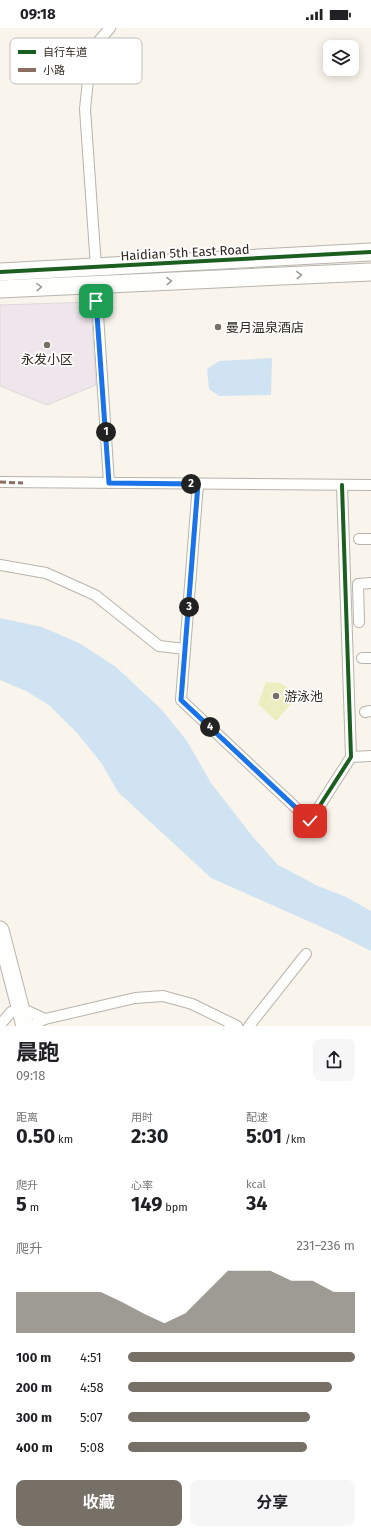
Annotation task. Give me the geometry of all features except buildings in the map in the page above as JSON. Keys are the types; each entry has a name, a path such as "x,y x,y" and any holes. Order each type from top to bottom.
{"main road":[{"name":"Haidian 5th East Road","path":"0,272 371,252"},
{"path":"0,289 371,272"},
{"path":"0,930 15,1015"},
{"path":"0,970 15,1015 25,1026"}],"street":[{"path":"101,38 110,28"},
{"path":"88,84 85,110 96,267"},
{"path":"96,284 109,483"},
{"path":"0,482 371,485"},
{"path":"198,484 181,700 310,821 351,757 342,485"},
{"path":"359,539 371,539"},
{"path":"0,565 46,573 95,595 159,646 186,649"},
{"path":"359,622 358,584 371,583"},
{"path":"351,757 371,756"},
{"path":"249,1026 306,954"},
{"path":"30,1026 45,1019 135,998 163,996 192,1004 237,1026"},
{"path":"0,1025 15,1015 45,1019"}],"green space":[{"name":"游泳池","path":"266,682 280,683 290,689 292,702 276,721 258,704"}],"water":[{"path":"272,358 271,395 219,396 209,389 207,369 219,361"},
{"path":"0,618 42,627 79,643 116,667 162,710 187,741 211,783 253,837 278,865 318,886 346,897 371,911 371,951 337,934 211,878 118,792 102,764 77,733 49,705 26,691 0,680"}],"marked path":[{"path":"96,284 102,387"},
{"path":"0,482 23,483"}],"cycle path":[{"path":"0,272 371,252"},
{"path":"198,484 181,700 310,821 351,757 342,485"}],"place":[{"name":"曼月温泉酒店","path":"218,327"},
{"name":"永发小区","path":"47,345"},
{"name":"游泳池","path":"276,696"}],"route":[{"path":"96,301 109,483 198,484 181,700 310,821"}]}
